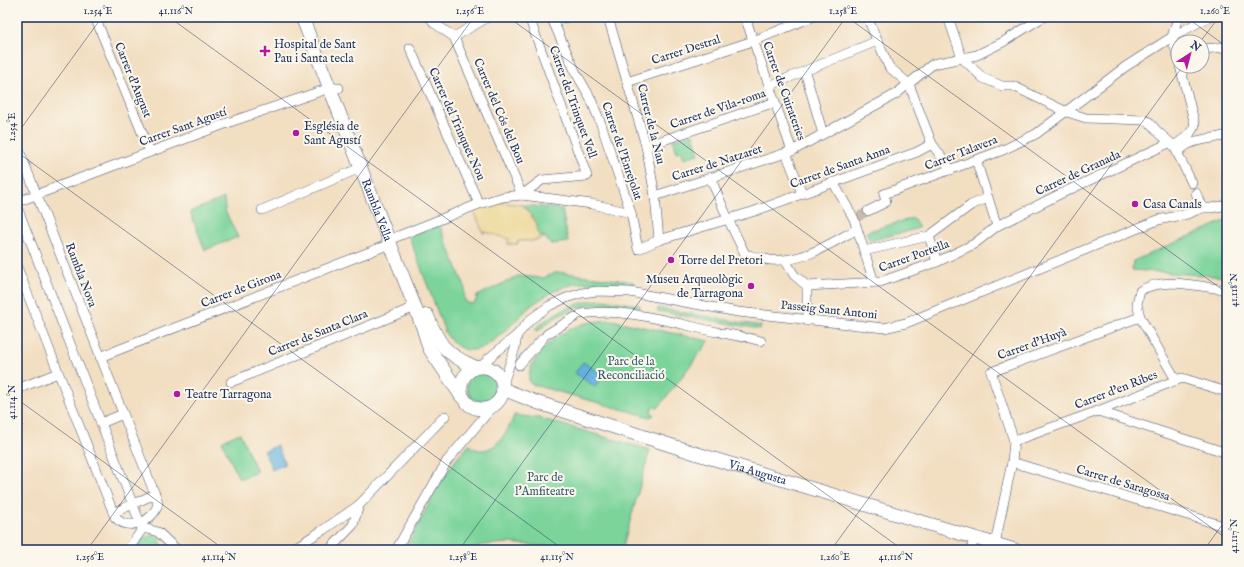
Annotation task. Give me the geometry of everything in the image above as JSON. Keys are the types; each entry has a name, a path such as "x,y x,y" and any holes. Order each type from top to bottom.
{"main road":[{"name":"Rambla Vella","path":"302,17 334,88 393,241 429,348 462,397"},
{"name":"Rambla Vella","path":"311,17 360,168 439,342 451,355 479,367"},
{"path":"479,367 496,372 502,386 499,400 494,405 480,409 467,403 462,397 461,382 464,376 479,367"},
{"name":"Via Augusta","path":"502,386 530,400 973,544 995,544 1015,550"}],"street":[{"name":"Carrer d'August","path":"94,17 150,152"},
{"path":"430,17 434,23 454,36 485,18"},
{"name":"Carrer del Trinquet Vell","path":"522,195 542,180 587,176 529,17"},
{"name":"Carrer de la Nau","path":"608,17 646,146 655,196 659,240"},
{"name":"Carrer de Cuirateries","path":"745,17 775,102 802,194"},
{"name":"Carrer Destral","path":"627,82 753,41 812,17"},
{"path":"866,17 889,67 909,84 932,144 951,170"},
{"path":"948,17 962,58 983,78 1002,86 1013,86 1067,112 1086,118 1144,120 1149,122 1174,148 1192,183"},
{"name":"Carrer de Natzaret","path":"655,196 789,152 896,94 933,64 977,55 990,49 1043,17"},
{"path":"1173,34 1178,17"},
{"name":"Carrer Talavera","path":"1177,34 1208,17"},
{"path":"549,18 565,18"},
{"name":"Carrer de l'Enrejolat","path":"549,18 576,73 590,97 602,124 629,213"},
{"name":"Carrer del Cós del Bou","path":"454,36 522,195"},
{"name":"Carrer Talavera","path":"868,211 886,202 884,194 1003,150 1036,134 1125,67 1170,38"},
{"path":"769,86 877,41"},
{"path":"1210,48 1227,47"},
{"name":"Carrer del Trinquet Nou","path":"411,51 478,204"},
{"path":"805,72 823,134"},
{"path":"1174,148 1188,135 1195,125 1182,74"},
{"name":"Carrer Sant Agustí","path":"17,202 150,152 334,88"},
{"name":"Carrer de l'Enrejolat","path":"590,97 586,100 590,109"},
{"name":"Carrer de Vila-roma","path":"646,146 775,102"},
{"name":"Carrer de l'Enrejolat","path":"594,118 629,213"},
{"path":"1174,148 1191,142 1227,135"},
{"name":"Carrer de Santa Anna","path":"659,240 755,211 917,152 932,144"},
{"name":"Rambla Nova","path":"17,145 158,502 151,516 140,523"},
{"name":"Carrer de Granada","path":"998,226 1056,196 1174,148"},
{"path":"976,160 998,226"},
{"path":"262,210 360,168"},
{"path":"710,177 728,219 746,254 770,260 785,260 816,252 857,229"},
{"path":"833,182 856,218 857,229 874,282"},
{"path":"1196,193 1202,208"},
{"name":"Carrer de Girona","path":"100,356 393,241 478,204 503,197 522,195 592,204 629,213"},
{"path":"864,251 929,236 970,206 988,198"},
{"name":"Passeig Sant Antoni","path":"479,367 517,335 532,319 549,306 571,296 598,291 630,292 738,312 807,321 884,328 906,323 1158,220 1186,214 1202,208 1227,205"},
{"path":"17,267 113,513 117,520 121,522 129,524 140,523 19,212"},
{"path":"629,213 638,249 659,240"},
{"name":"Carrer Portella","path":"807,286 874,282 937,262 974,244 998,226"},
{"path":"929,236 937,262"},
{"path":"785,260 800,282 807,286 807,321"},
{"path":"1176,380 1140,317 1137,303 1140,291 1148,285 1167,283 1227,290"},
{"name":"Carrer de Santa Clara","path":"230,382 415,307"},
{"path":"519,365 545,336 578,315 600,311 631,314 761,342"},
{"name":"Carrer d'Huyà","path":"995,544 1012,462 1014,441 990,372 1140,317"},
{"path":"502,386 515,348 517,335"},
{"path":"17,389 58,373"},
{"name":"Carrer d'en Ribes","path":"1014,441 1098,411 1182,378 1227,392"},
{"path":"396,550 447,461 494,405"},
{"path":"1098,411 1227,453"},
{"path":"101,423 123,414"},
{"path":"291,550 359,505 445,416"},
{"name":"Carrer de Saragossa","path":"1012,462 1227,527"},
{"path":"113,513 155,494"},
{"path":"329,550 353,525 359,505"},
{"path":"131,550 130,547 143,528 158,532 177,550"}],"green space":[{"path":"693,134 699,154 684,158 682,151 677,152 673,140"},
{"path":"224,198 225,211 238,237 205,250 190,212"},
{"path":"523,205 562,209 568,242 550,244 544,236 539,237 536,222"},
{"path":"913,218 919,228 870,241 866,232"},
{"path":"1227,220 1227,277 1132,270 1133,261"},
{"path":"439,224 465,287 464,298 466,302 471,304 475,303 477,296 518,276 543,278 558,272 634,282 634,287 592,283 567,286 540,299 490,343 479,349 467,350 456,345 445,332 409,236"},
{"path":"603,300 640,305 640,308 611,305 586,306 562,314 550,321 538,331 535,329 550,317 566,308 584,302"},
{"path":"658,308 761,326 760,329 657,311"},
{"name":"Parc de la Reconciliació","path":"611,320 709,341 658,408 653,407 651,412 654,415 650,417 534,385 529,382 533,363 539,354 555,338 574,327 583,324"},
{"path":"481,373 491,377 495,387 491,397 481,401 471,397 467,387 471,377"},
{"name":"Parc de l'Amfiteatre","path":"514,415 539,418 650,450 622,550 560,550 555,547 508,543 484,545 465,550 405,550 441,481 459,456 469,445 477,449 484,450 498,443 508,429"},
{"path":"240,433 257,472 239,479 222,441"},
{"path":"154,534 159,538 164,550 139,550 138,546 140,540"}],"sand":[{"path":"495,202 523,205 536,222 539,237 544,236 544,238 532,241 518,241 518,244 508,244 509,239 486,232 483,233 474,210"}],"water":[{"path":"583,362 603,375 595,387 575,373"},
{"path":"277,445 285,464 272,470 264,451"}],"tunnel":[{"path":"858,217 868,211"}],"place":[{"name":"Hospital de Sant Pau i Santa tecla","path":"265,51"},
{"name":"Església de Sant Agustí","path":"296,133"},
{"name":"Casa Canals","path":"1135,204"},
{"name":"Torre del Pretori","path":"671,260"},
{"name":"Museu Arqueològic de Tarragona","path":"751,286"},
{"name":"Teatre Tarragona","path":"177,394"}]}
